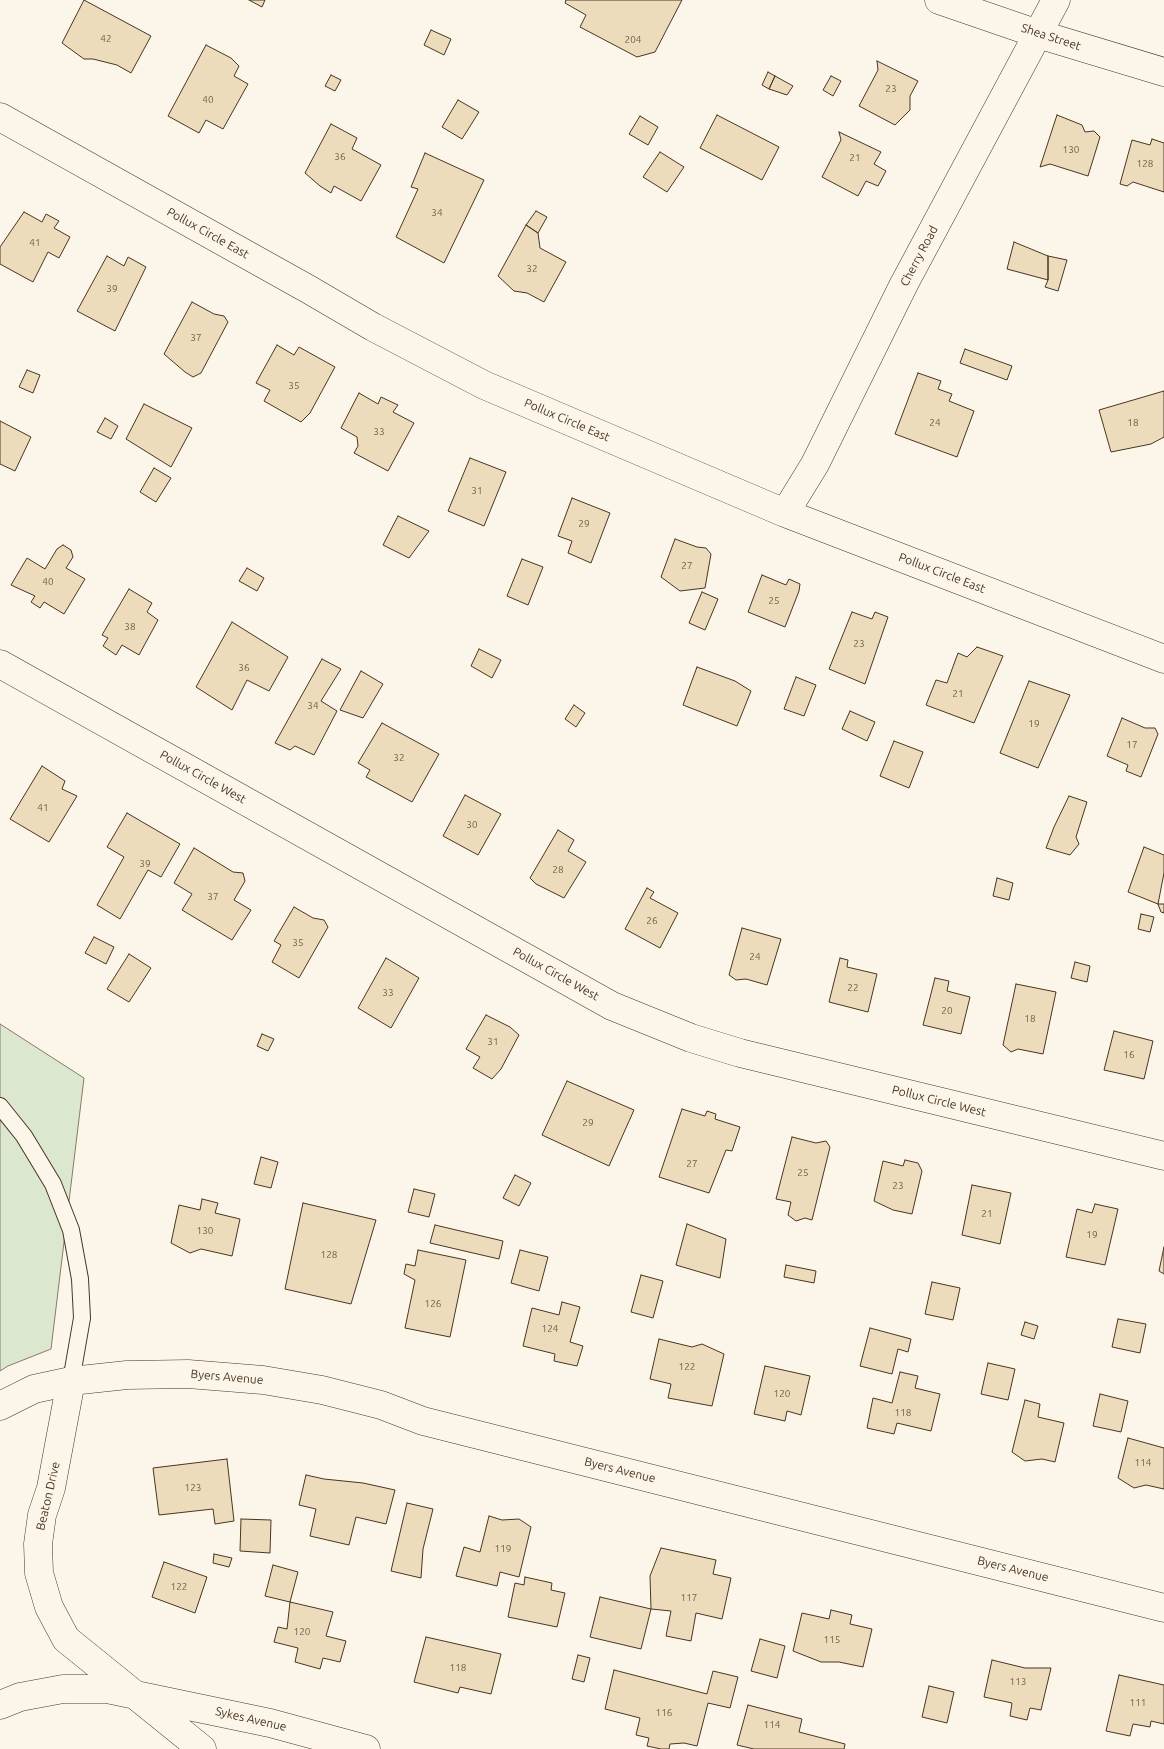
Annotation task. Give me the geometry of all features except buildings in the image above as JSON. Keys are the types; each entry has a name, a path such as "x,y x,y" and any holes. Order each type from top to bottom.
{"street":[{"name":"Shea Street","path":"939,0 1038,34 1164,72"},
{"name":"Cherry Road","path":"785,513 815,464 904,284 1056,0"},
{"name":"Pollux Circle East","path":"0,117 308,289 372,327 484,385 785,513 1164,659"},
{"name":"Pollux Circle West","path":"0,664 612,1006 691,1038 740,1053 1164,1156"},
{"name":"Byers Avenue","path":"0,1406 34,1389 71,1381 127,1375 188,1374 263,1380 322,1390 380,1405 423,1421 1164,1608"},
{"name":"Beaton Drive","path":"71,1381 51,1488 42,1515 38,1544 40,1573 49,1608 66,1639 202,1749"},
{"name":"Beaton Drive","path":"0,1705 20,1697 63,1689 107,1689 134,1694"},
{"name":"Sykes Avenue","path":"134,1694 270,1723 366,1749"}],"lane":[{"path":"0,1106 24,1136 53,1184 71,1230 80,1278 82,1318 71,1381"}],"green space":[{"path":"0,1024 84,1078 51,1349 0,1371"}]}
